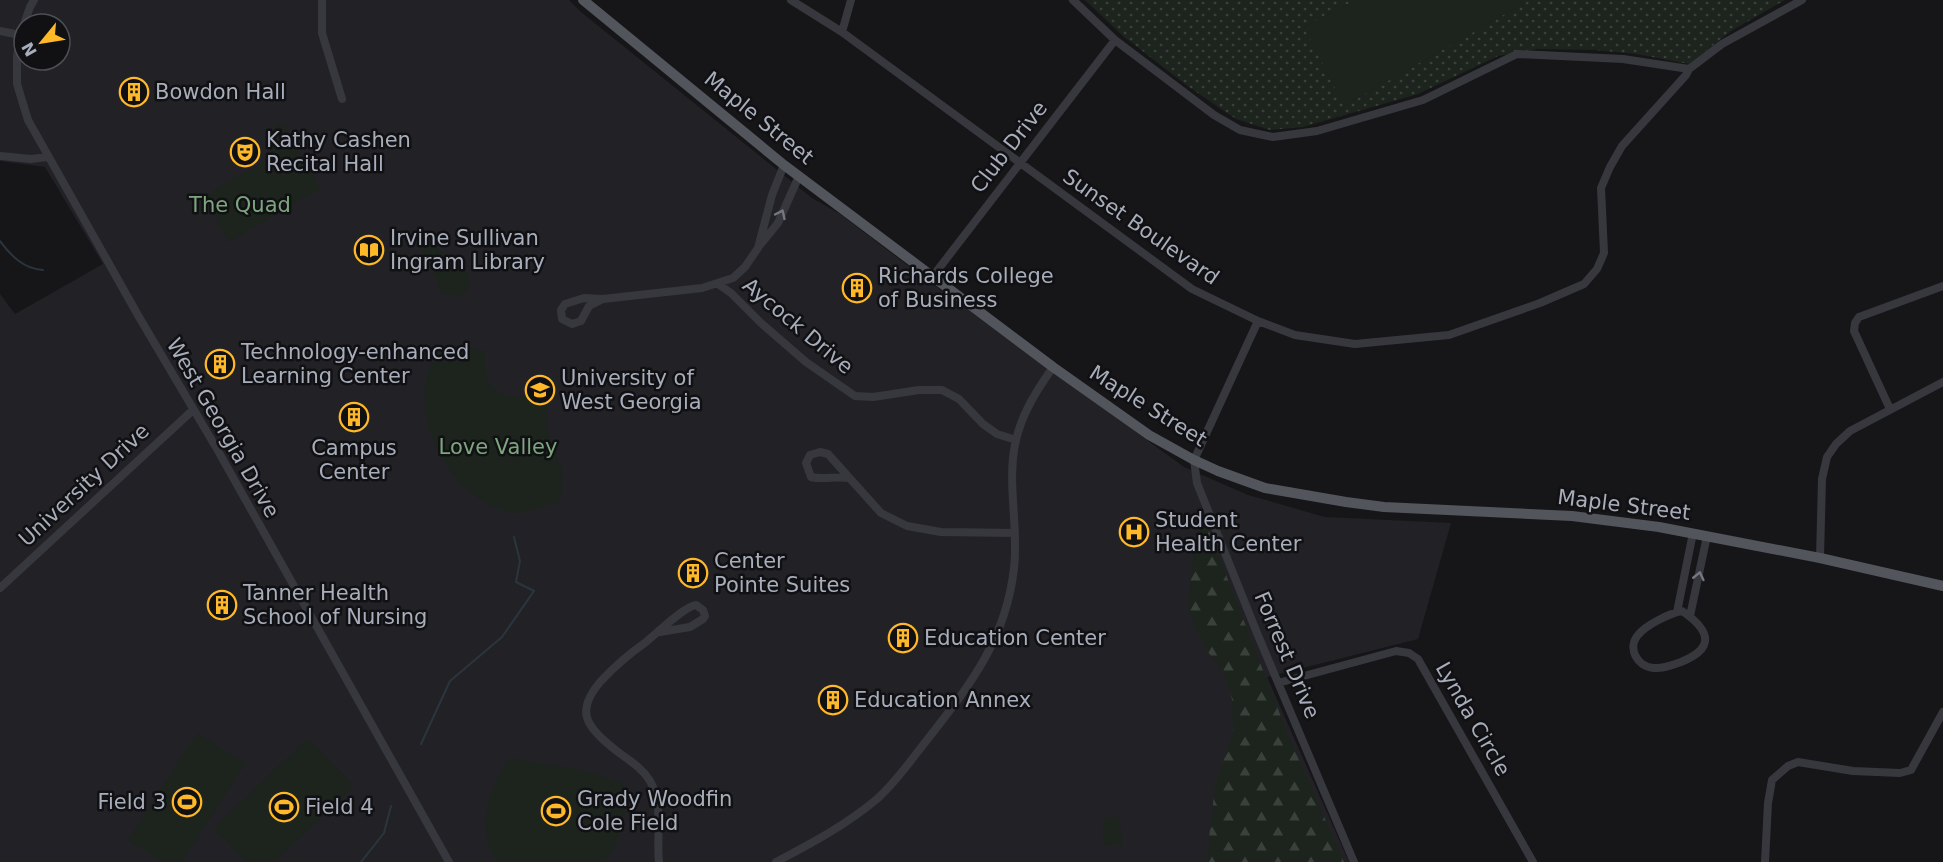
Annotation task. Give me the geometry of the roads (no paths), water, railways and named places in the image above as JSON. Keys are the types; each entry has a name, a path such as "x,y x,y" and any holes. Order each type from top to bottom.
{"main road":[{"name":"Maple Street","path":"583,0 784,165 1053,368 1149,435 1194,460 1265,488 1308,497 1384,507 1572,516 1693,533 1943,585"},
{"name":"Maple Street","path":"1918,581 1943,591"}],"street":[{"path":"322,0 322,33 342,99"},
{"name":"Sunset Boulevard","path":"791,0 842,32 1192,289 1258,321 1295,335 1355,344 1449,335 1540,303 1584,284 1597,269 1604,253 1601,188 1622,146 1689,69 1722,44 1802,0"},
{"path":"842,32 851,0"},
{"path":"1073,0 1115,40 1214,115 1240,130 1273,137 1317,131 1423,100 1517,54 1623,59 1689,69"},
{"name":"Club Drive","path":"933,276 1115,40"},
{"name":"West Georgia Drive","path":"16,72 19,94 28,120 47,157 449,862"},
{"path":"0,156 32,159 47,157"},
{"path":"758,248 772,195 784,165"},
{"path":"603,298 589,306 581,321 572,324 562,319 561,310 565,304 584,298 702,288 734,278 778,223 799,176"},
{"name":"Aycock Drive","path":"718,284 731,293 768,330 806,362 855,396 873,397 920,390 942,390 959,399 983,424 997,434 1016,440"},
{"path":"1890,409 1854,332 1855,323 1859,317 1943,286"},
{"path":"1194,460 1258,321"},
{"path":"777,862 825,836 879,797 900,774 983,664 1007,607 1014,567 1013,462 1016,440 1027,408 1053,368"},
{"path":"1820,558 1822,479 1827,457 1836,444 1850,431 1943,382"},
{"name":"University Drive","path":"0,588 193,410"},
{"path":"849,478 811,477 806,463 810,455 820,452 828,454 881,513 908,526 940,532 1015,533"},
{"name":"Forrest Drive","path":"1194,460 1197,483 1354,862"},
{"path":"1677,612 1693,533"},
{"path":"1690,616 1707,536"},
{"path":"659,862 658,811 653,786 639,767 609,746 593,730 588,721 586,709 588,698 615,666 660,632 687,607 696,605 703,610 705,616 696,624 660,632"},
{"path":"1682,611 1690,616 1704,633 1706,638 1701,652 1663,668 1650,668 1644,665 1634,652 1633,646 1637,636 1655,623 1677,612 1682,611"},
{"name":"Lynda Circle","path":"1278,683 1388,652 1409,653 1418,658 1533,862"},
{"path":"1765,862 1768,803 1772,780 1780,771 1798,762 1853,771 1900,772 1911,770 1943,712"}],"waterway":[{"path":"0,241 18,261 43,270"},
{"path":"421,744 450,681 502,637 534,591 516,582 520,561 514,537"},
{"path":"361,862 384,833 391,806"}],"place":[{"name":"Bowdon Hall","path":"134,92"},
{"name":"Kathy Cashen Recital Hall","path":"245,152"},
{"name":"Irvine Sullivan Ingram Library","path":"369,250"},
{"name":"Richards College of Business","path":"857,288"},
{"name":"Technology-enhanced Learning Center","path":"220,364"},
{"name":"University of West Georgia","path":"540,390"},
{"name":"Campus Center","path":"354,417"},
{"name":"Student Health Center","path":"1134,532"},
{"name":"Center Pointe Suites","path":"693,573"},
{"name":"Tanner Health School of Nursing","path":"222,605"},
{"name":"Education Center","path":"903,638"},
{"name":"Education Annex","path":"833,700"},
{"name":"Field 3","path":"187,802"},
{"name":"Field 4","path":"284,807"},
{"name":"Grady Woodfin Cole Field","path":"556,811"}],"park label":[{"name":"The Quad","path":"240,205"},
{"name":"Love Valley","path":"498,447"}]}
